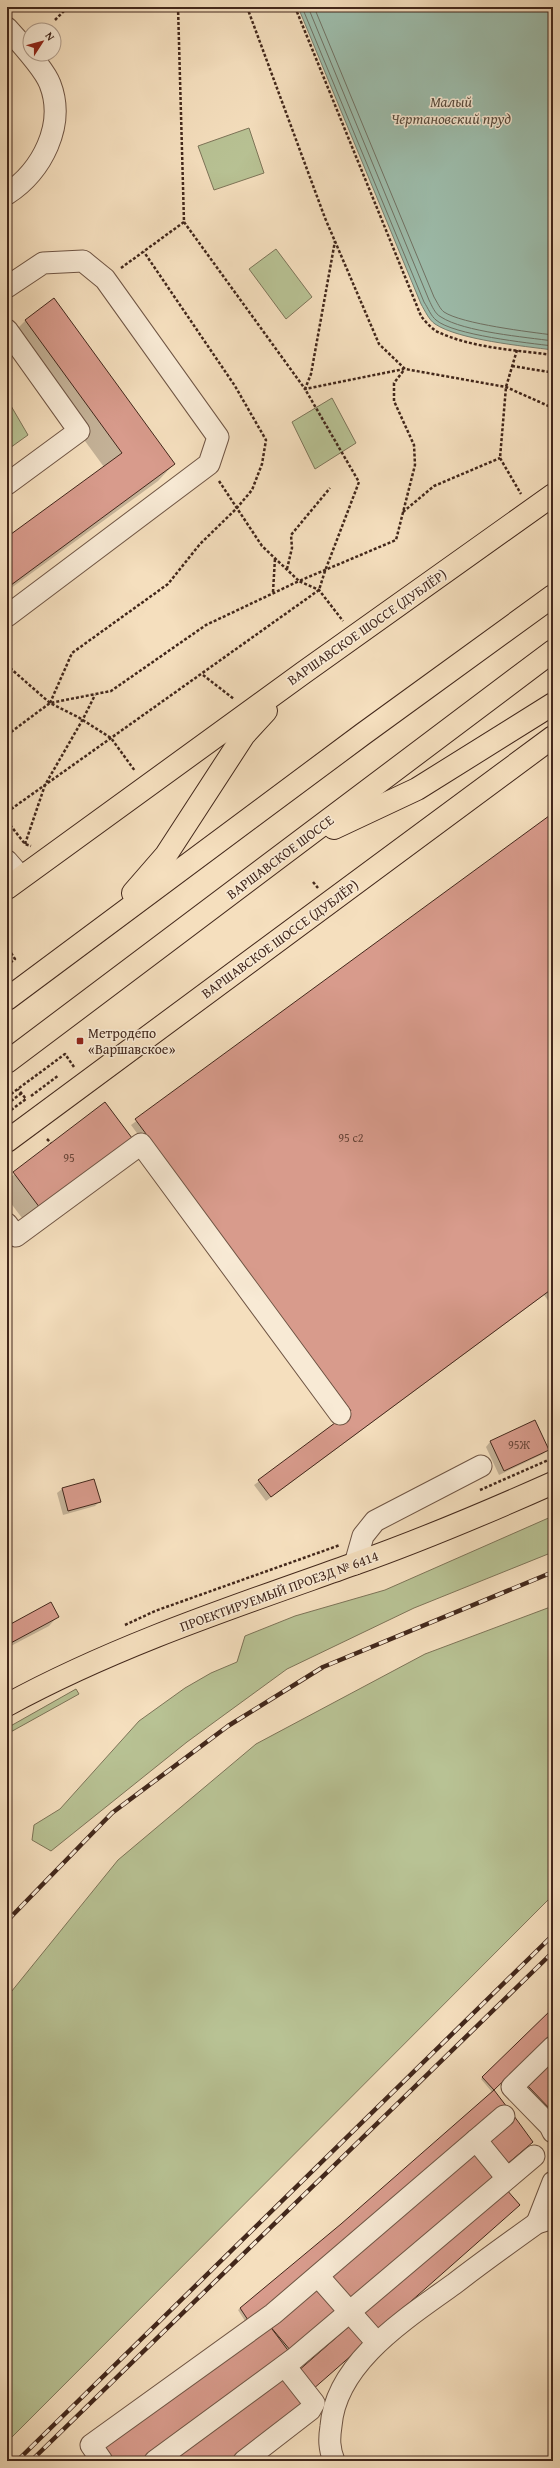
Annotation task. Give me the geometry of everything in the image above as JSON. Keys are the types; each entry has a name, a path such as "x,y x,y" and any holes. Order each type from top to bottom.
{"main road":[{"name":"ВАРШАВСКОЕ ШОССЕ (ДУБЛЁР)","path":"12,876 303,673 553,495"},
{"path":"7,999 106,924 553,596"},
{"name":"ВАРШАВСКОЕ ШОССЕ","path":"7,1062 553,651"},
{"path":"106,924 166,855 244,735 303,673"},
{"path":"293,847 418,789 553,704"},
{"name":"ВАРШАВСКОЕ ШОССЕ (ДУБЛЁР)","path":"7,1141 553,737"},
{"name":"ПРОЕКТИРУЕМЫЙ ПРОЕЗД № 6414","path":"7,1705 121,1651 230,1606 356,1564 479,1516 553,1483"}],"lane":[{"path":"7,28 50,83 57,117 42,160 7,194"},
{"path":"7,287 43,263 83,261 105,279 218,438 209,464 7,616"},
{"path":"7,330 79,431 7,484"},
{"path":"7,1224 16,1236 141,1144 340,1414"},
{"path":"356,1564 363,1536 375,1521 480,1466"},
{"path":"552,2128 512,2087 553,2047"},
{"path":"102,2461 91,2445 273,2314 504,2116"},
{"path":"476,2140 507,2178"},
{"path":"155,2461 285,2366 534,2156"},
{"path":"334,2461 329,2448 332,2412 343,2385 364,2358 392,2328 545,2220 553,2182"},
{"path":"318,2276 371,2336"},
{"path":"244,2461 310,2410 314,2403 285,2366"}],"path":[{"path":"55,20 68,7"},
{"path":"78,10 81,7"},
{"path":"7,812 203,675 319,590 324,570 359,482 305,389 184,222 178,7"},
{"path":"247,7 335,241 379,344 405,369"},
{"path":"295,7 421,316 436,330 447,335 517,350 553,355 549,372 512,366"},
{"path":"105,279 184,222"},
{"path":"305,389 311,374 335,241"},
{"path":"50,703 72,653 168,584 200,544 236,509 252,490 262,464 266,440 236,386 144,252"},
{"path":"517,350 506,387 500,458 521,494"},
{"path":"305,389 405,369 506,387 553,408"},
{"path":"7,735 50,703 111,692 206,625 273,592 396,540 414,465 414,445 394,401 394,383 405,369"},
{"path":"403,512 434,486 500,458"},
{"path":"287,570 292,548 291,535 330,488"},
{"path":"226,494 262,546 299,582 319,590 345,624"},
{"path":"273,592 274,558"},
{"path":"10,668 50,703 83,719 111,738 138,774"},
{"path":"203,675 238,702"},
{"path":"25,844 45,785 95,695"},
{"path":"7,820 25,844 34,848"},
{"path":"7,956 11,953 15,959 7,965"},
{"path":"7,1097 64,1054 76,1070"},
{"path":"31,1096 59,1075"},
{"path":"7,1113 26,1099 22,1092 18,1089"},
{"path":"7,1104 22,1092"},
{"path":"47,1139 51,1143"}],"shaded area":[{"path":"249,128 264,173 214,190 198,146"},
{"path":"276,249 312,297 286,319 249,269"},
{"path":"332,398 356,443 315,469 292,422"},
{"path":"7,399 28,435 7,450"},
{"path":"553,1516 553,1552 414,1608 287,1669 187,1742 51,1851 32,1840 34,1825 60,1809 139,1721 185,1688 211,1673 237,1662 245,1636 295,1616 385,1590"},
{"path":"553,1606 553,1895 7,2442 7,1997 118,1860 256,1744 425,1654"},
{"path":"76,1689 79,1694 7,1734 7,1728"}],"water":[{"name":"Малый Чертановский пруд","path":"298,7 553,7 553,350 492,342 459,334 446,330 435,324 429,318 421,304"}],"building":[{"path":"54,298 175,464 7,588 7,537 122,453 25,320"},
{"path":"553,813 553,1296 549,1291 271,1497 258,1480 351,1411 135,1119"},
{"path":"105,1102 132,1138 40,1208 13,1172"},
{"path":"535,1420 549,1450 504,1471 490,1441"},
{"path":"94,1479 101,1502 68,1511 62,1488"},
{"path":"51,1602 59,1617 7,1645 7,1626"},
{"path":"553,2008 553,2033 494,2090 482,2077"},
{"path":"553,2058 553,2112 526,2084"},
{"path":"494,2090 507,2107 250,2323 240,2308 341,2224"},
{"path":"514,2116 533,2142 506,2165 487,2141"},
{"path":"473,2152 496,2178 351,2306 327,2279"},
{"path":"506,2189 520,2205 375,2333 359,2316"},
{"path":"320,2286 343,2313 291,2351 269,2325"},
{"path":"354,2322 369,2340 312,2390 297,2372"},
{"path":"269,2325 290,2353 144,2461 113,2461 103,2447"},
{"path":"284,2374 306,2404 228,2461 166,2461"}],"railway":[{"path":"7,1921 112,1813 228,1726 323,1667 553,1572"},
{"path":"17,2461 553,1935"},
{"path":"31,2461 553,1952"}],"place":[{"name":"Метродепо «Варшавское»","path":"80,1041"}]}
